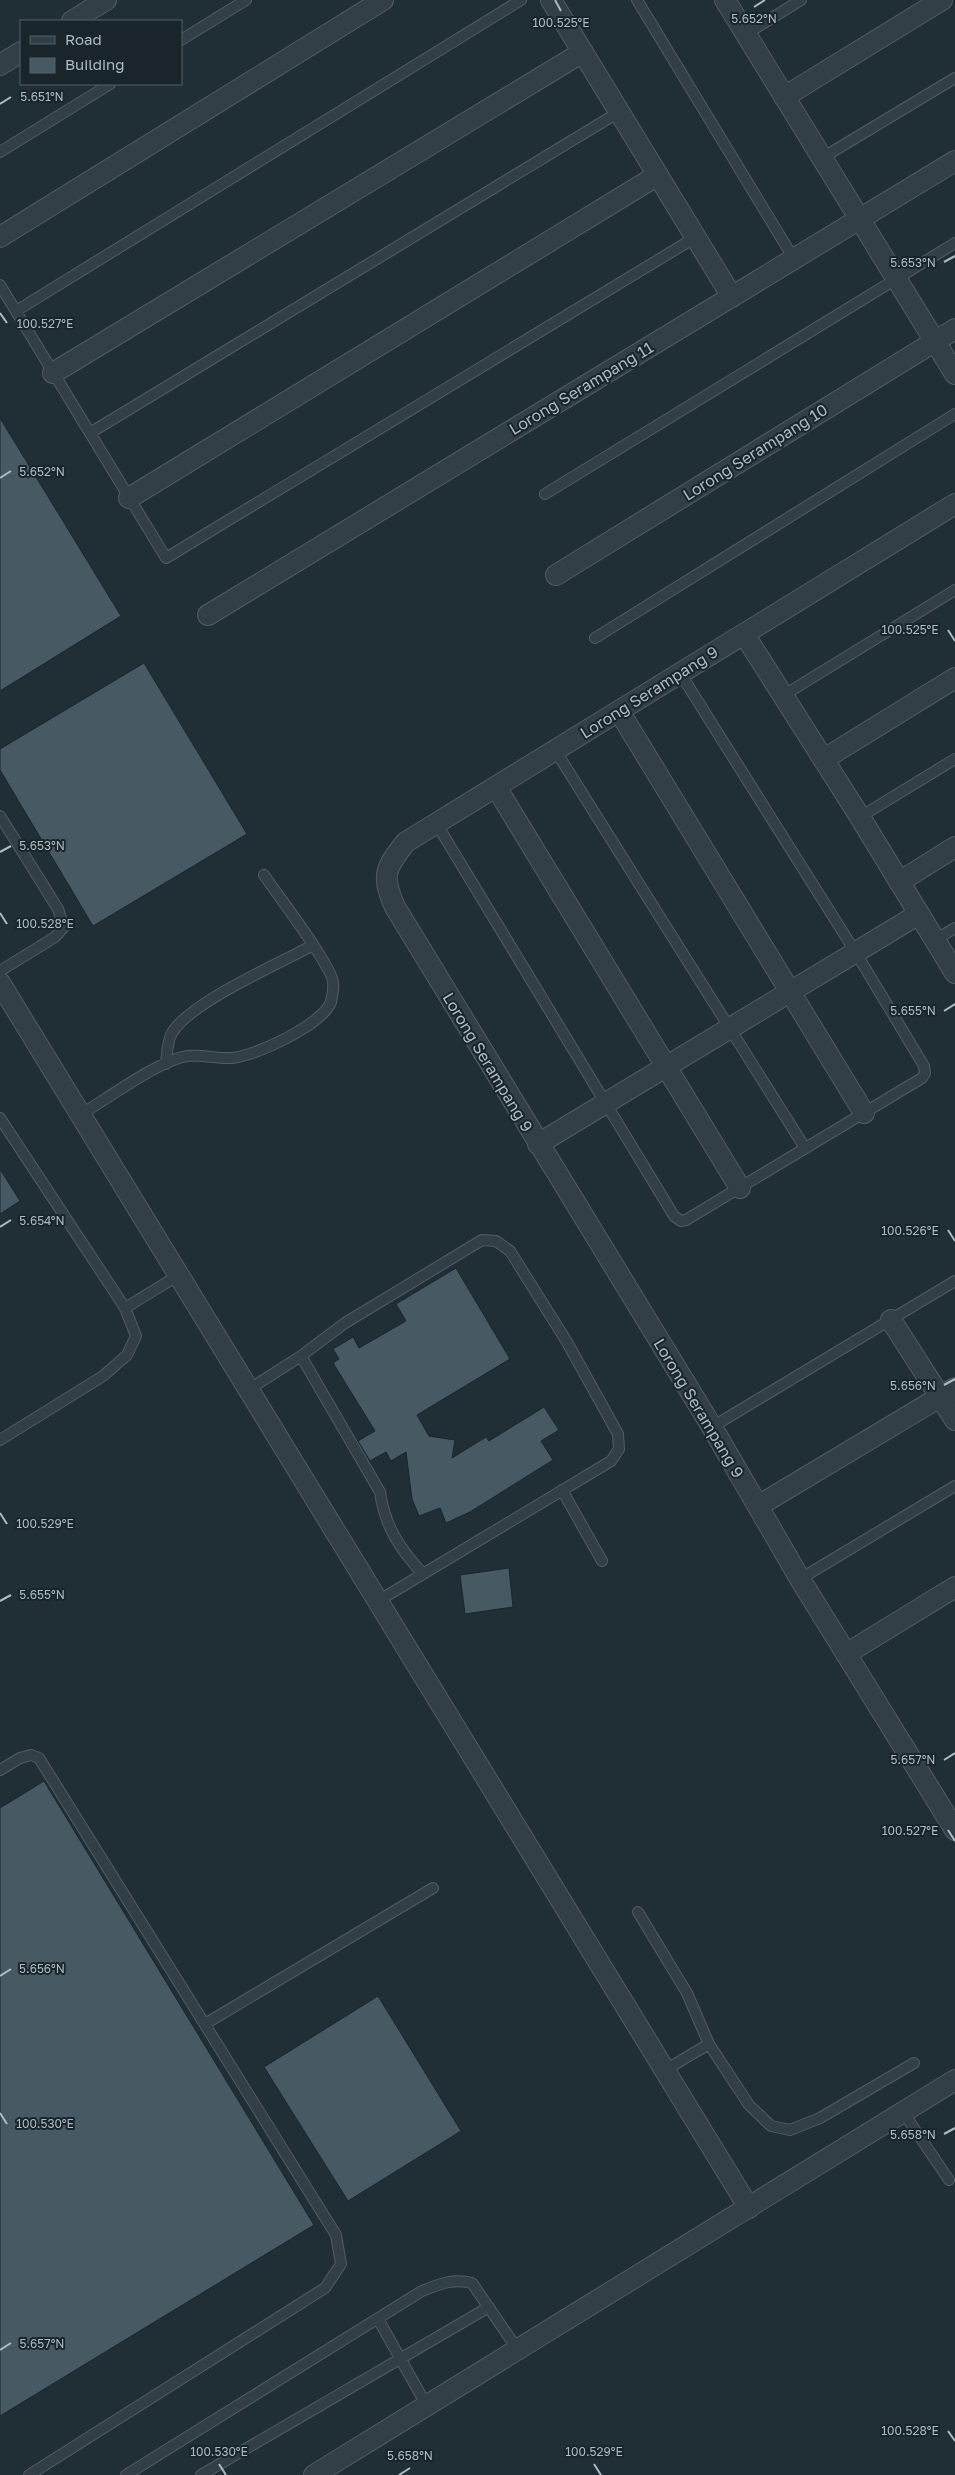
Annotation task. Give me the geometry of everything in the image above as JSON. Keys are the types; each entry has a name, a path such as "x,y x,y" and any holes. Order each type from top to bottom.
{"street":[{"path":"74,20 106,0"},
{"path":"0,237 383,0"},
{"path":"551,0 732,297"},
{"path":"725,0 955,374"},
{"path":"784,96 942,0"},
{"path":"53,372 582,52"},
{"path":"0,65 20,53"},
{"name":"Lorong Serampang 11","path":"208,615 955,162"},
{"path":"129,498 658,175"},
{"name":"Lorong Serampang 10","path":"556,575 955,329"},
{"name":"Lorong Serampang 9","path":"955,504 406,842 389,865 385,877 387,891 395,907 712,1427 846,1654 955,1830"},
{"path":"744,634 824,759 955,973"},
{"path":"824,759 955,678"},
{"path":"619,711 864,1114"},
{"path":"496,787 740,1188"},
{"path":"899,882 955,847"},
{"path":"538,1144 919,914"},
{"path":"0,983 748,2208"},
{"path":"892,1320 948,1392 955,1420"},
{"path":"758,1506 948,1392"},
{"path":"846,1654 955,1587"},
{"path":"314,2475 955,2080"}],"lane":[{"path":"182,39 246,0"},
{"path":"16,311 521,0"},
{"path":"637,0 794,259"},
{"path":"746,34 801,0"},
{"path":"822,158 955,78"},
{"path":"0,152 108,85"},
{"path":"90,433 619,112"},
{"path":"0,285 166,558 696,237"},
{"path":"545,494 955,243"},
{"path":"595,638 955,414"},
{"path":"784,695 955,590"},
{"path":"436,823 605,1104 674,1216 681,1221 686,1220 864,1114 922,1078 925,1073 924,1066 856,952 680,673"},
{"path":"556,750 805,1148"},
{"path":"860,817 955,759"},
{"path":"0,816 58,909 64,927 55,937 0,971"},
{"path":"80,1114 166,1064 182,1057 199,1055 230,1058 248,1056 287,1037 318,1018 330,1003 334,982 312,945 264,875"},
{"path":"935,940 955,928"},
{"path":"166,1064 171,1034 185,1018 216,996 312,945"},
{"path":"0,1118 125,1308 136,1336 128,1355 104,1376 0,1440"},
{"path":"248,1390 301,1356 345,1323 482,1240 496,1241 510,1251 567,1342 618,1434 619,1449 612,1461 378,1601"},
{"path":"125,1308 178,1276"},
{"path":"712,1427 955,1281"},
{"path":"301,1356 380,1492 383,1513 402,1551 423,1574"},
{"path":"800,1578 955,1486"},
{"path":"562,1490 602,1561"},
{"path":"0,1770 31,1754 39,1758 336,2235 341,2264 325,2288 29,2475"},
{"path":"205,2024 433,1888"},
{"path":"638,1912 687,1993 709,2044 749,2106 771,2126 790,2130 820,2118 914,2063"},
{"path":"665,2070 709,2044"},
{"path":"903,2112 949,2180"},
{"path":"126,2475 422,2291 443,2283 462,2280 472,2283 518,2350"},
{"path":"201,2475 489,2307"},
{"path":"378,2319 427,2406"}],"building":[{"path":"0,418 121,616 0,691"},
{"path":"144,663 247,834 93,926 0,770 0,749"},
{"path":"0,1169 20,1201 0,1214"},
{"path":"456,1268 510,1359 417,1415 429,1436 455,1440 452,1458 486,1437 489,1441 544,1407 559,1430 541,1441 553,1460 470,1512 446,1523 440,1508 419,1516 412,1499 406,1452 391,1461 386,1452 370,1461 358,1441 375,1431 333,1363 339,1359 333,1349 353,1337 359,1348 406,1321 396,1304"},
{"path":"509,1568 513,1607 465,1614 460,1575"},
{"path":"44,1781 314,2225 0,2416 0,1808"},
{"path":"378,1996 461,2131 348,2201 264,2067"}]}
